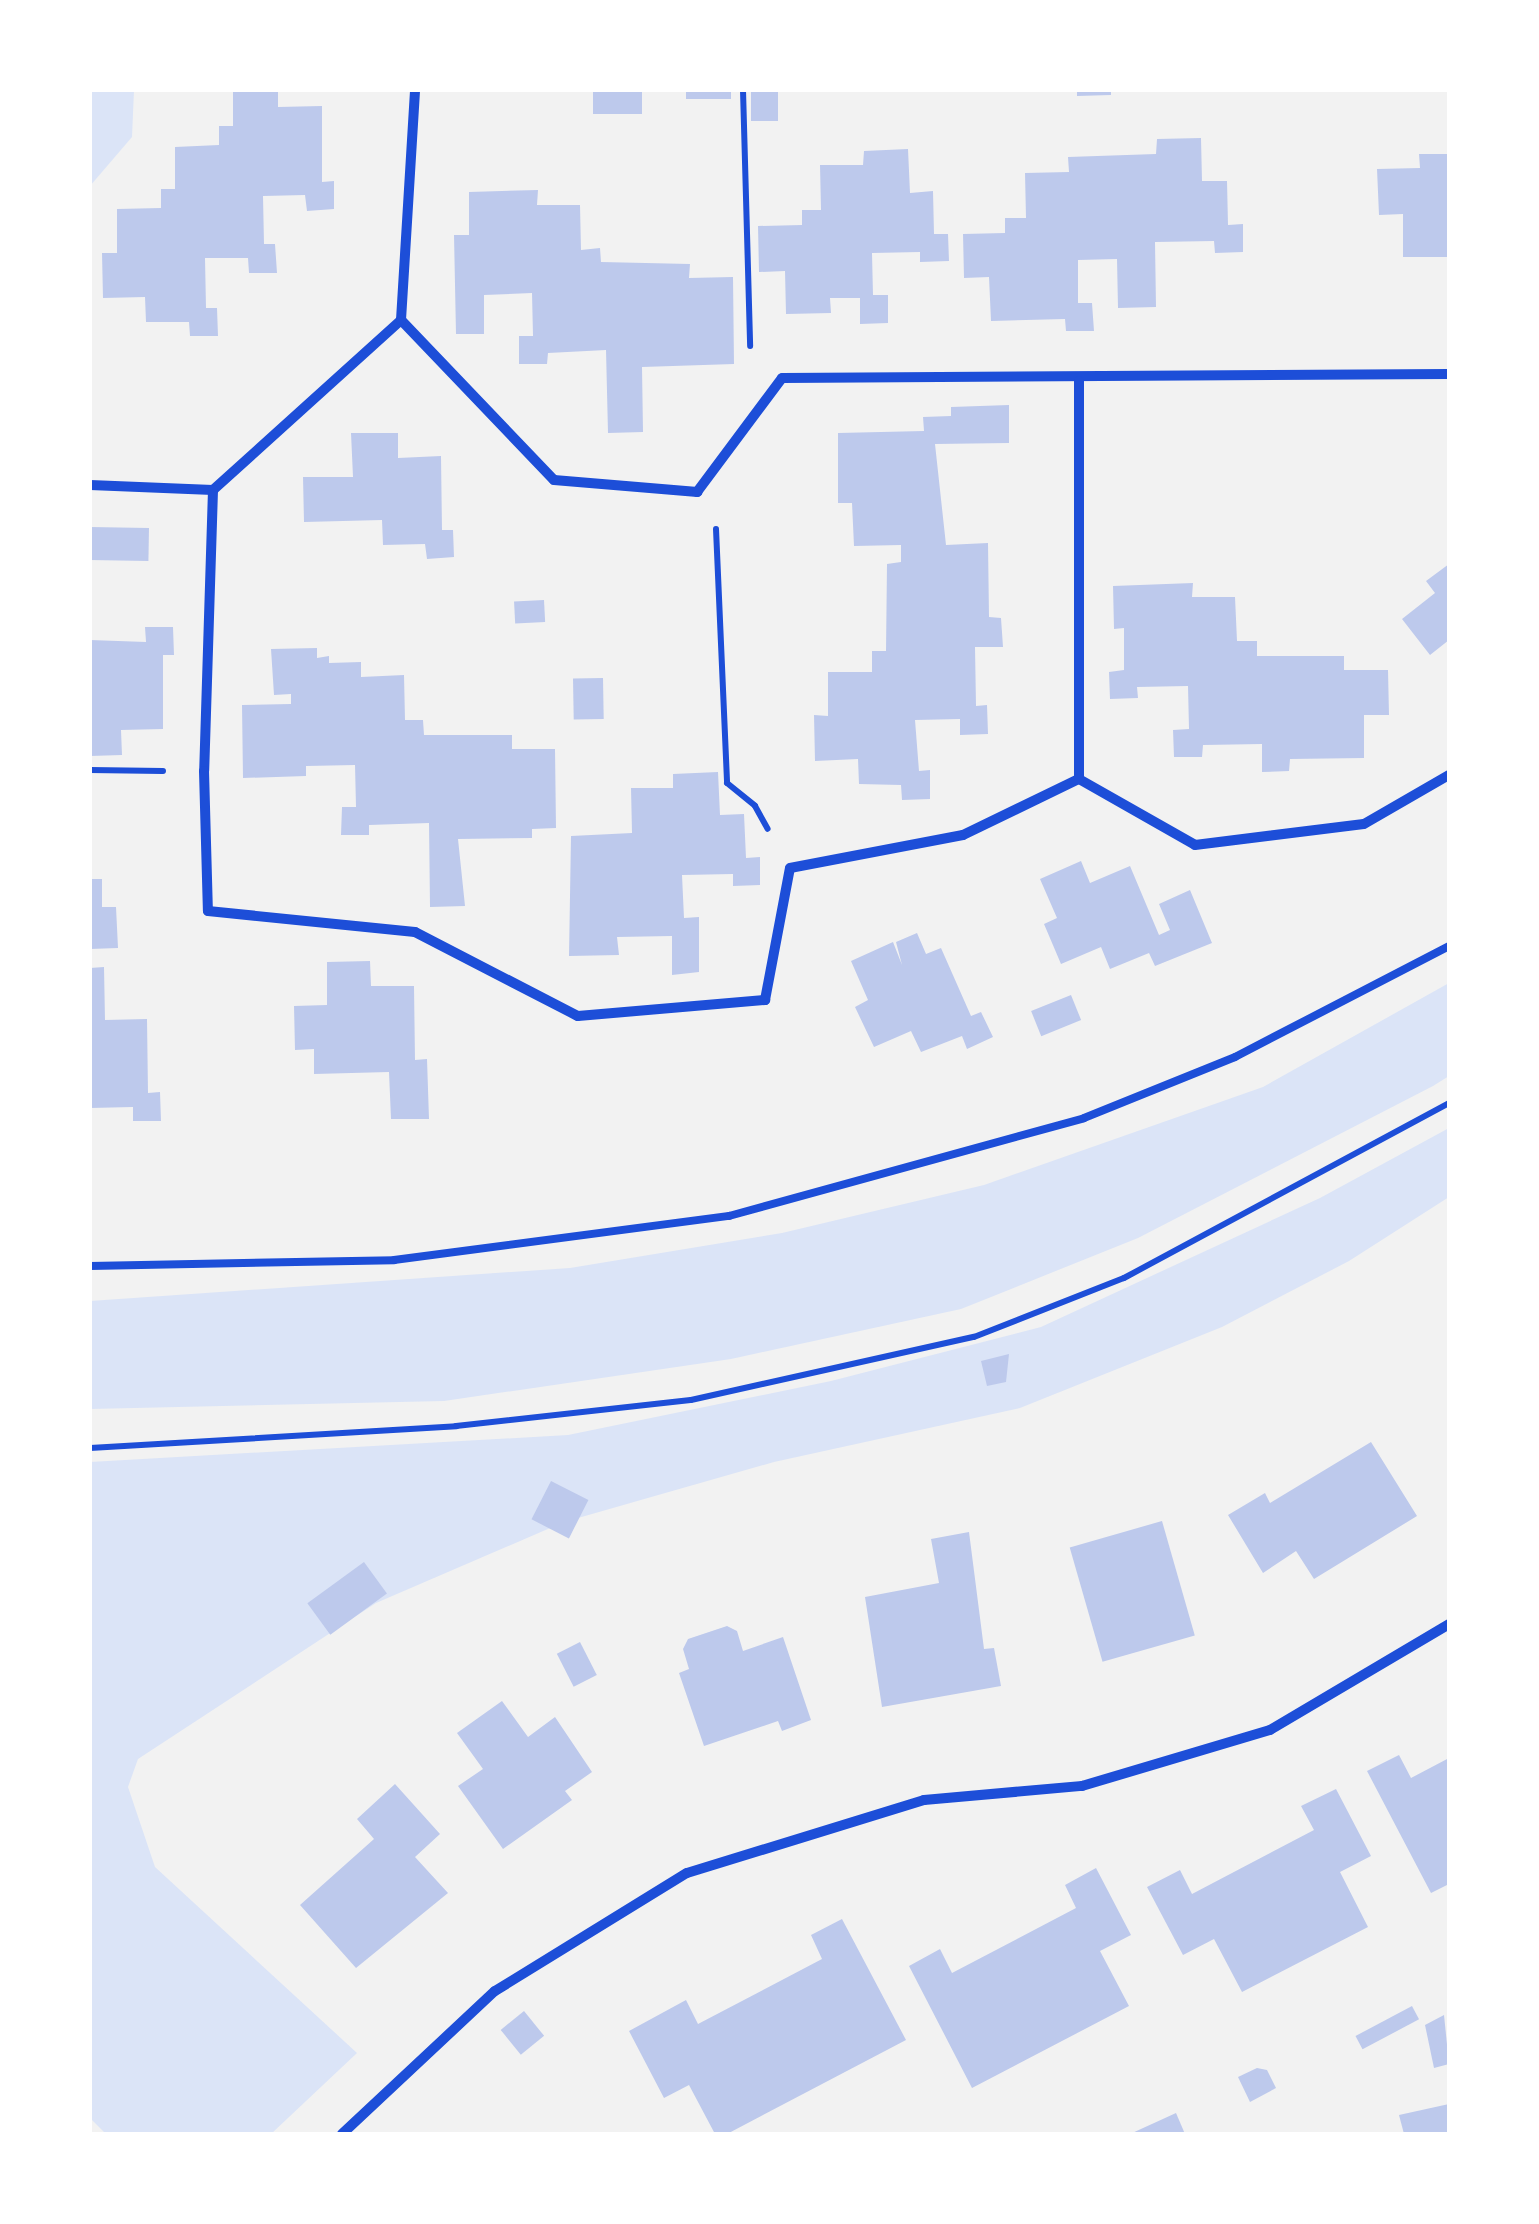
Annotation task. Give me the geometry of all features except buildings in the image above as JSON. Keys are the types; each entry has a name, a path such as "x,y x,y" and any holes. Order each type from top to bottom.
{"street":[{"path":"90,485 212,490 401,320 415,90"},
{"path":"401,320 554,480 696,492 782,378 1079,381 1449,374"},
{"path":"1078,779 1079,381"},
{"path":"212,490 204,771 208,911 415,932 578,1016 764,1000 790,868 963,834 1078,779"},
{"path":"1078,779 1195,846 1364,824 1449,775"},
{"path":"342,2134 496,1991 686,1873 924,1800 1082,1786 1270,1730 1449,1624"}],"lane":[{"path":"90,1266 394,1260 729,1216 1084,1118 1235,1057 1449,946"}],"path":[{"path":"743,90 751,418"},
{"path":"715,463 727,783 755,806 790,868"},
{"path":"90,770 204,771"},
{"path":"90,1448 456,1426 691,1400 974,1337 1124,1278 1449,1103"}],"shaded area":[{"path":"90,90 134,90 132,137 90,186"},
{"path":"1449,983 1449,1076 1138,1238 961,1309 731,1359 444,1401 90,1409 90,1301 570,1268 782,1233 984,1185 1263,1087"},
{"path":"1449,1128 1449,1197 1349,1261 1222,1327 1020,1408 774,1462 564,1522 376,1603 138,1759 128,1787 155,1867 357,2053 271,2134 106,2134 90,2118 90,1462 568,1435 831,1381 1041,1327 1320,1198"}]}
